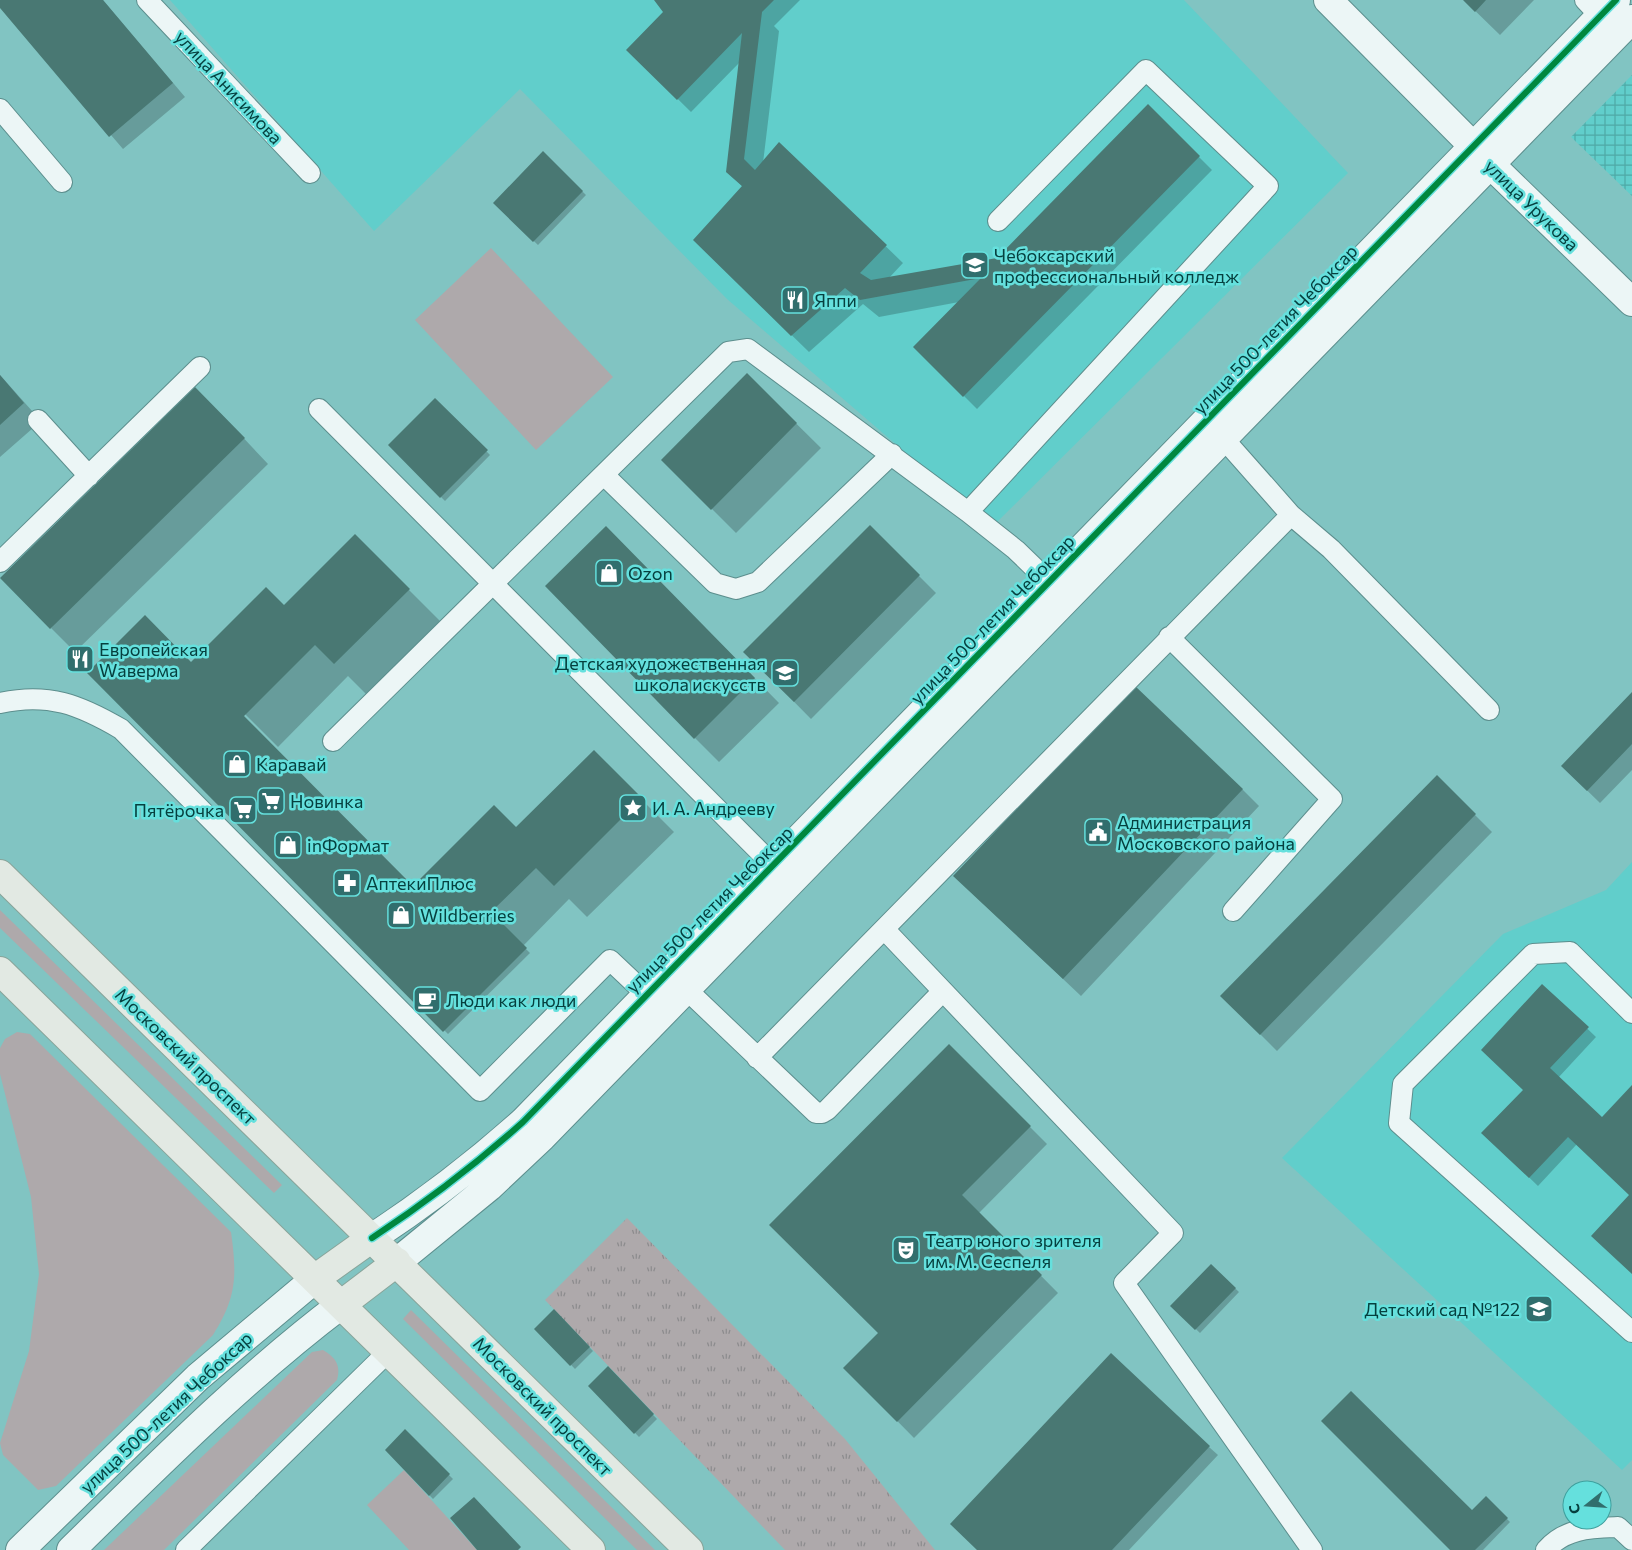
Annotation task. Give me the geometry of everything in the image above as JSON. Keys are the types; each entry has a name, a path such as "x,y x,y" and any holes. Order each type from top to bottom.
{"main road":[{"name":"Московский проспект","path":"0,874 689,1550"},
{"path":"0,971 390,1350 591,1550"},
{"path":"316,1278 372,1238"},
{"path":"342,1304 397,1262"}],"street":[{"name":"улица Урукова","path":"1328,0 1632,302"},
{"name":"улица 500-летия Чебоксар","path":"1482,155 1600,5"},
{"name":"улица 500-летия Чебоксар","path":"372,1238 475,1164 523,1122 669,971 782,874 1482,155 1632,19"},
{"name":"улица 500-летия Чебоксар","path":"397,1262 489,1187 688,990 782,874"},
{"path":"669,971 688,990"},
{"path":"646,994 664,1013"},
{"name":"улица 500-летия Чебоксар","path":"20,1550 198,1377 316,1278"},
{"name":"улица 500-летия Чебоксар","path":"71,1550 221,1404 298,1337 342,1304"}],"lane":[{"name":"улица Анисимова","path":"147,0 310,173"},
{"path":"968,512 1268,186 1146,70 998,221"},
{"path":"0,109 62,182"},
{"path":"333,741 728,352 748,349 968,512 1016,550 1058,591"},
{"path":"0,562 200,367"},
{"path":"319,409 492,585 782,874"},
{"path":"38,420 88,476"},
{"path":"1214,430 1291,515 1330,549 1489,710"},
{"path":"604,475 715,583 736,589 758,582 892,454"},
{"path":"757,1058 885,930 1169,637 1291,515"},
{"path":"1169,637 1332,799 1233,912"},
{"path":"0,703 18,699 52,700 90,710 121,729 480,1092 610,960 646,994"},
{"path":"885,930 1173,1232 1124,1283 1312,1550"},
{"path":"1632,1013 1570,952 1533,954 1403,1084 1399,1123 1632,1332"},
{"path":"688,990 757,1058 816,1112 822,1113 943,991"},
{"path":"186,1550 390,1350"},
{"path":"1546,1550 1554,1542 1581,1528 1618,1527 1632,1540"}],"shaded area":[{"name":"Чебоксарский профессиональный колледж","path":"170,0 1184,0 1348,173 992,527 727,299 520,89 374,231"},
{"path":"1632,75 1632,196 1571,137"},
{"name":"Детский сад №122","path":"1632,862 1632,1460 1622,1470 1282,1158 1503,934 1606,890"}],"green space":[{"path":"491,248 613,377 536,450 415,320"},
{"path":"0,910 282,1185 274,1193 0,928"},
{"path":"17,1032 30,1034 231,1232 234,1261 231,1297 227,1309 213,1335 56,1486 38,1490 3,1455 0,1443 29,1351 39,1274 31,1197 0,1074 0,1048 5,1039"},
{"path":"627,1218 845,1439 935,1550 785,1550 545,1300"},
{"path":"411,1310 655,1550 637,1550 403,1319"},
{"path":"323,1350 334,1359 338,1366 337,1380 164,1550 104,1550 312,1352"},
{"path":"404,1470 477,1550 409,1550 367,1505"}],"building":[{"path":"0,0 103,0 173,83 109,137 0,8"},
{"path":"654,0 774,0 762,12 744,159 755,170 779,142 887,245 860,273 871,280 997,258 1148,104 1200,156 963,397 913,347 981,278 860,300 845,288 791,336 693,240 742,186 726,172 742,33 677,100 626,50 663,12"},
{"path":"1463,0 1486,0 1475,12"},
{"path":"543,151 583,191 533,242 493,203"},
{"path":"747,373 797,423 711,510 661,460"},
{"path":"0,375 24,403 0,425"},
{"path":"195,387 245,438 50,629 0,578"},
{"path":"435,398 488,450 440,498 388,445"},
{"path":"870,525 920,575 794,702 743,652"},
{"path":"606,526 755,678 694,739 545,586"},
{"path":"355,534 410,589 334,664 315,645 244,716 413,886 494,805 516,827 594,750 642,798 554,886 536,868 491,912 527,948 443,1032 87,673 145,615 191,662 266,587 284,605"},
{"name":"Администрация Московского района","path":"1134,685 1243,789 1063,979 953,876"},
{"path":"1632,692 1632,744 1587,791 1561,766"},
{"path":"1437,775 1476,814 1260,1035 1220,996"},
{"path":"1542,984 1589,1027 1550,1068 1602,1117 1632,1085 1632,1274 1591,1236 1629,1195 1568,1137 1529,1178 1481,1133 1523,1090 1481,1050"},
{"name":"Театр юного зрителя им. М. Сеспеля","path":"949,1044 1031,1126 962,1195 1042,1275 897,1422 843,1368 878,1333 769,1225"},
{"path":"1211,1264 1236,1288 1195,1330 1170,1306"},
{"path":"554,1309 590,1347 570,1366 534,1329"},
{"path":"1111,1353 1210,1446 1112,1550 977,1550 950,1524"},
{"path":"608,1366 654,1414 634,1434 588,1386"},
{"path":"1351,1391 1472,1510 1486,1496 1508,1518 1475,1550 1450,1550 1321,1421"},
{"path":"405,1429 450,1474 429,1496 385,1450"},
{"path":"474,1497 521,1547 518,1550 477,1550 450,1518"}],"cycle path":[{"path":"372,1238 449,1183 523,1122 1616,0"}],"place":[{"name":"Чебоксарский профессиональный колледж","path":"975,265"},
{"name":"Яппи","path":"795,300"},
{"name":"Ozon","path":"609,573"},
{"name":"Европейская Wаверма","path":"80,659"},
{"name":"Детская художественная школа искусств","path":"785,673"},
{"name":"Каравай","path":"237,764"},
{"name":"Новинка","path":"271,801"},
{"name":"И. А. Андрееву","path":"633,808"},
{"name":"Пятёрочка","path":"243,810"},
{"name":"Администрация Московского района","path":"1098,832"},
{"name":"inФормат","path":"288,845"},
{"name":"АптекиПлюс","path":"347,883"},
{"name":"Wildberries","path":"401,915"},
{"name":"Люди как люди","path":"427,1000"},
{"name":"Театр юного зрителя им. М. Сеспеля","path":"906,1250"},
{"name":"Детский сад №122","path":"1539,1309"}]}
